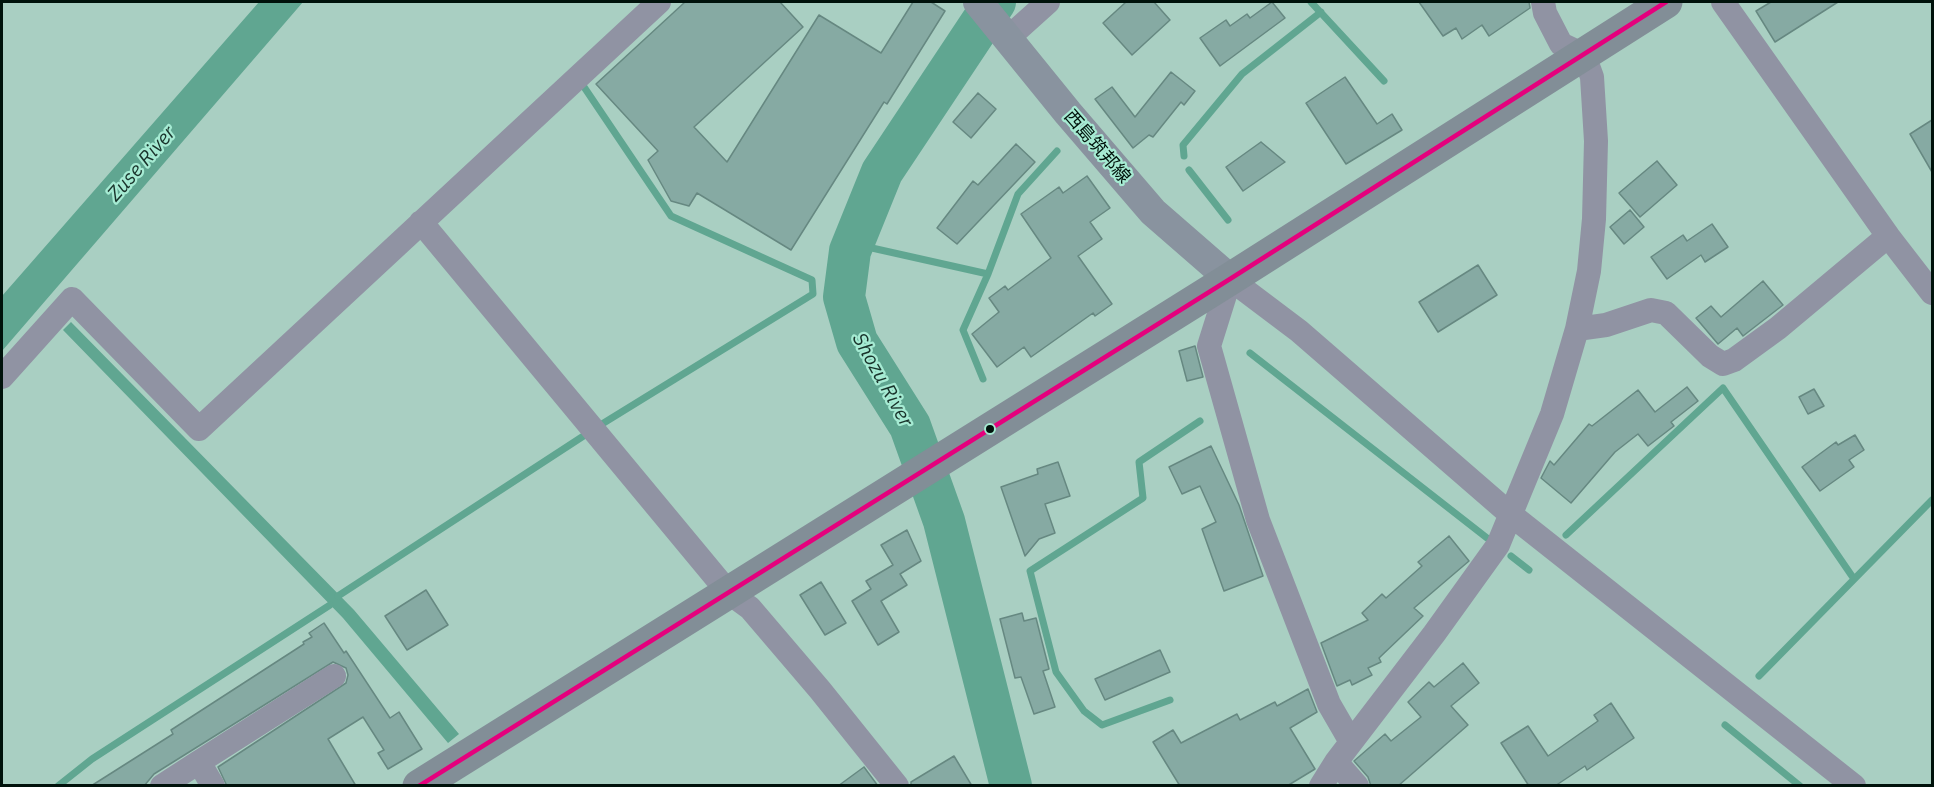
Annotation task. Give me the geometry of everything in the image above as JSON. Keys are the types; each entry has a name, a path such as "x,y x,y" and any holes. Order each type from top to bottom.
{"highway":[{"path":"419,786 953,450 1230,279 1666,2"}],"main road":[{"name":"西島筑邦線","path":"978,2 1153,212 1230,279"}],"street":[{"path":"2,377 72,298 199,429 659,2"},
{"path":"1008,38 1048,2"},
{"path":"1321,786 1336,762 1434,634 1498,545 1552,414 1577,329 1589,271 1594,219 1596,141 1592,77 1584,56 1561,44 1543,2"},
{"path":"1723,2 1888,236 1932,293"},
{"path":"421,222 728,592 757,616 897,786"},
{"path":"1577,329 1606,325 1651,310 1666,312 1710,356 1723,364 1734,360 1778,328 1888,236"},
{"path":"1351,742 1329,704 1258,520 1209,346 1230,279 1299,332 1510,514 1854,786"},
{"path":"162,786 334,676"},
{"path":"199,762 213,786"},
{"path":"1336,762 1357,786"}],"water":[{"name":"Zuse River","path":"259,2 303,2 2,351 2,296"},
{"path":"71,322 354,610 459,734 448,743 343,618 63,330"}],"building":[{"path":"685,2 780,2 803,27 694,127 727,162 819,15 881,53 913,2 931,2 945,11 887,104 884,102 791,250 697,193 689,206 671,201 648,160 658,151 596,84"},
{"path":"1126,2 1154,2 1170,20 1132,55 1103,23"},
{"path":"1272,2 1285,18 1220,66 1200,38 1226,20 1230,26 1247,14 1250,18"},
{"path":"1419,2 1529,2 1530,8 1489,36 1482,25 1462,39 1456,28 1443,36"},
{"path":"1771,2 1838,2 1775,42 1756,11"},
{"path":"1171,72 1195,91 1184,105 1181,102 1153,137 1149,135 1133,148 1095,99 1112,87 1135,117"},
{"path":"1345,77 1377,124 1392,114 1402,130 1346,164 1306,103"},
{"path":"978,93 996,109 971,138 953,122"},
{"path":"1932,120 1932,172 1910,134"},
{"path":"1261,142 1285,162 1243,191 1226,167"},
{"path":"1016,144 1035,162 957,244 937,228 973,181 978,185"},
{"path":"1657,161 1677,185 1640,217 1619,193"},
{"path":"1087,176 1110,208 1090,222 1102,239 1078,256 1112,304 1095,316 1093,313 1031,357 1024,347 997,367 972,334 999,312 989,298 1005,286 1008,290 1051,258 1021,214 1059,187 1063,193"},
{"path":"1630,210 1644,227 1624,244 1610,227"},
{"path":"1712,224 1728,247 1705,262 1701,255 1667,279 1651,257 1683,235 1687,241"},
{"path":"1478,265 1497,295 1438,332 1419,302"},
{"path":"1763,281 1783,305 1743,336 1737,328 1718,344 1696,318 1711,306 1721,317"},
{"path":"1195,346 1203,377 1187,381 1179,351"},
{"path":"1687,387 1698,401 1671,422 1674,426 1648,446 1638,434 1615,452 1571,503 1541,478 1550,461 1554,465 1589,424 1592,426 1638,390 1655,412"},
{"path":"1814,389 1824,406 1808,414 1799,397"},
{"path":"1855,435 1864,450 1849,460 1854,467 1820,491 1802,467 1836,442 1838,445"},
{"path":"1211,446 1239,505 1263,576 1224,591 1202,529 1216,522 1200,486 1182,494 1169,467"},
{"path":"1058,462 1070,496 1045,504 1055,533 1039,539 1025,556 1001,487 1038,474 1037,469"},
{"path":"907,530 921,561 900,574 907,585 881,601 899,632 878,645 852,601 871,589 866,581 893,565 881,545"},
{"path":"1449,536 1469,561 1414,608 1423,616 1379,658 1381,662 1368,668 1372,675 1352,685 1350,680 1337,686 1321,643 1368,620 1362,613 1382,594 1386,598 1422,566 1418,562"},
{"path":"821,582 846,623 825,635 800,595"},
{"path":"426,590 448,625 407,650 385,616"},
{"path":"1022,613 1024,621 1036,618 1049,669 1043,671 1055,707 1034,714 1021,677 1015,678 1000,619"},
{"path":"324,623 344,653 346,651 390,718 399,712 422,749 388,769 378,753 384,750 363,717 328,739 356,786 227,786 218,767 346,683 348,675 346,668 333,662 154,774 144,786 91,786 173,734 171,730 304,644 303,642 312,637 309,633"},
{"path":"1160,650 1170,672 1105,700 1095,679"},
{"path":"1463,663 1479,683 1451,706 1468,725 1398,786 1371,786 1368,777 1354,761 1385,734 1391,741 1421,717 1408,702 1429,682 1434,687"},
{"path":"1308,689 1317,712 1290,728 1315,769 1287,786 1180,786 1153,742 1173,730 1181,743 1237,714 1240,720 1275,702 1277,706"},
{"path":"1611,703 1634,738 1587,770 1585,766 1555,786 1529,786 1501,743 1528,726 1548,756 1598,721 1594,715"},
{"path":"954,756 972,786 911,786 911,782"},
{"path":"864,767 878,786 838,786"}],"waterway":[{"name":"Shozu River","path":"995,2 882,172 850,251 844,297 857,342 910,426 944,521 1011,786"},
{"path":"1311,2 1384,81"},
{"path":"1184,156 1183,145 1242,74 1321,12"},
{"path":"580,81 671,216 812,280 813,294 602,424"},
{"path":"988,274 1018,194 1057,151"},
{"path":"1189,170 1228,220"},
{"path":"850,251 863,246 988,274 963,330 983,379"},
{"path":"1250,353 1487,538"},
{"path":"1566,535 1723,388 1854,579"},
{"path":"1170,700 1102,725 1084,711 1056,672 1030,571 1143,498 1139,462 1200,421"},
{"path":"338,596 585,435"},
{"path":"1759,676 1932,500"},
{"path":"1511,556 1529,570"},
{"path":"58,786 92,759 330,605"},
{"path":"1725,725 1800,786"}],"transit line":[{"path":"419,786 1230,279 1666,2"}]}
